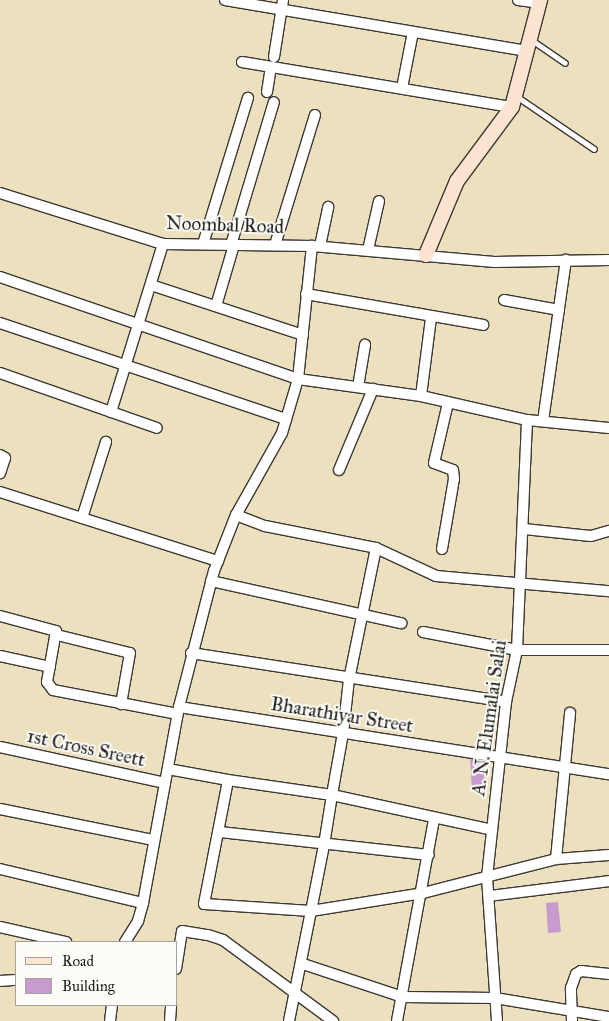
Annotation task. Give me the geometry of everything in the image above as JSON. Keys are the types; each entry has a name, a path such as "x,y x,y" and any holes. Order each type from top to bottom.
{"street":[{"path":"225,0 282,5 413,32 528,45"},
{"path":"426,255 457,181 514,102 539,2 518,0"},
{"path":"267,92 282,5"},
{"path":"402,88 413,32"},
{"path":"242,62 272,62 402,88 514,102"},
{"path":"203,244 248,98"},
{"path":"216,306 274,102"},
{"path":"275,245 315,115"},
{"name":"Noombal Road","path":"0,194 163,244 316,246 494,262 609,260"},
{"path":"368,250 379,201"},
{"path":"126,941 138,921 143,903 191,653 211,581 236,515 282,433 298,379 306,294 316,246 328,207"},
{"path":"111,412 163,244"},
{"path":"543,421 566,260"},
{"path":"0,277 298,379 421,396 527,420 609,428"},
{"path":"151,285 303,335"},
{"path":"306,294 483,326"},
{"path":"504,300 559,310"},
{"path":"421,396 431,318"},
{"path":"0,323 286,419"},
{"path":"358,387 365,345"},
{"path":"0,373 157,428"},
{"path":"339,470 373,389"},
{"path":"442,549 454,470 434,464 448,403"},
{"name":"A. N. Elumalai Salai","path":"497,1021 487,877 506,702 517,650 524,529 527,420"},
{"path":"82,518 106,442"},
{"path":"0,455 5,458 0,473"},
{"path":"0,492 218,560"},
{"path":"236,515 265,526 376,548 436,576 609,591"},
{"path":"524,529 591,536 609,531"},
{"path":"289,1021 303,964 343,733 349,679 376,548"},
{"path":"211,581 400,623"},
{"path":"0,616 53,628 57,635 130,653 121,704"},
{"path":"423,632 517,650 609,650"},
{"name":"Bharathiyar Street","path":"57,635 47,682 53,690 121,704 343,733 609,774"},
{"path":"191,653 506,702"},
{"path":"0,656 50,667"},
{"path":"556,859 563,766 570,713"},
{"name":"1st Cross Sreett","path":"0,746 165,783"},
{"path":"168,768 228,780 332,795 434,819 492,830"},
{"path":"228,780 220,832 204,904 312,911 423,893 556,859 609,855"},
{"path":"0,809 154,840"},
{"path":"397,1021 423,893 434,819"},
{"path":"220,832 324,845 429,855"},
{"path":"0,869 143,903"},
{"path":"489,896 609,881"},
{"path":"0,927 62,941"},
{"path":"178,956 182,931 208,935 223,940 295,995 333,1021"},
{"path":"303,964 403,997 495,998 572,1016 609,1017"},
{"path":"572,1016 571,988 576,974 581,972 609,974"},
{"path":"0,982 15,980"},
{"path":"110,1021 112,1006"},
{"path":"171,1006 172,1021"}],"lane":[{"path":"528,45 565,63"},
{"path":"514,102 594,149"}],"building":[{"path":"470,759 483,761 485,788 472,789"},
{"path":"558,902 561,932 548,933 546,903"}]}
